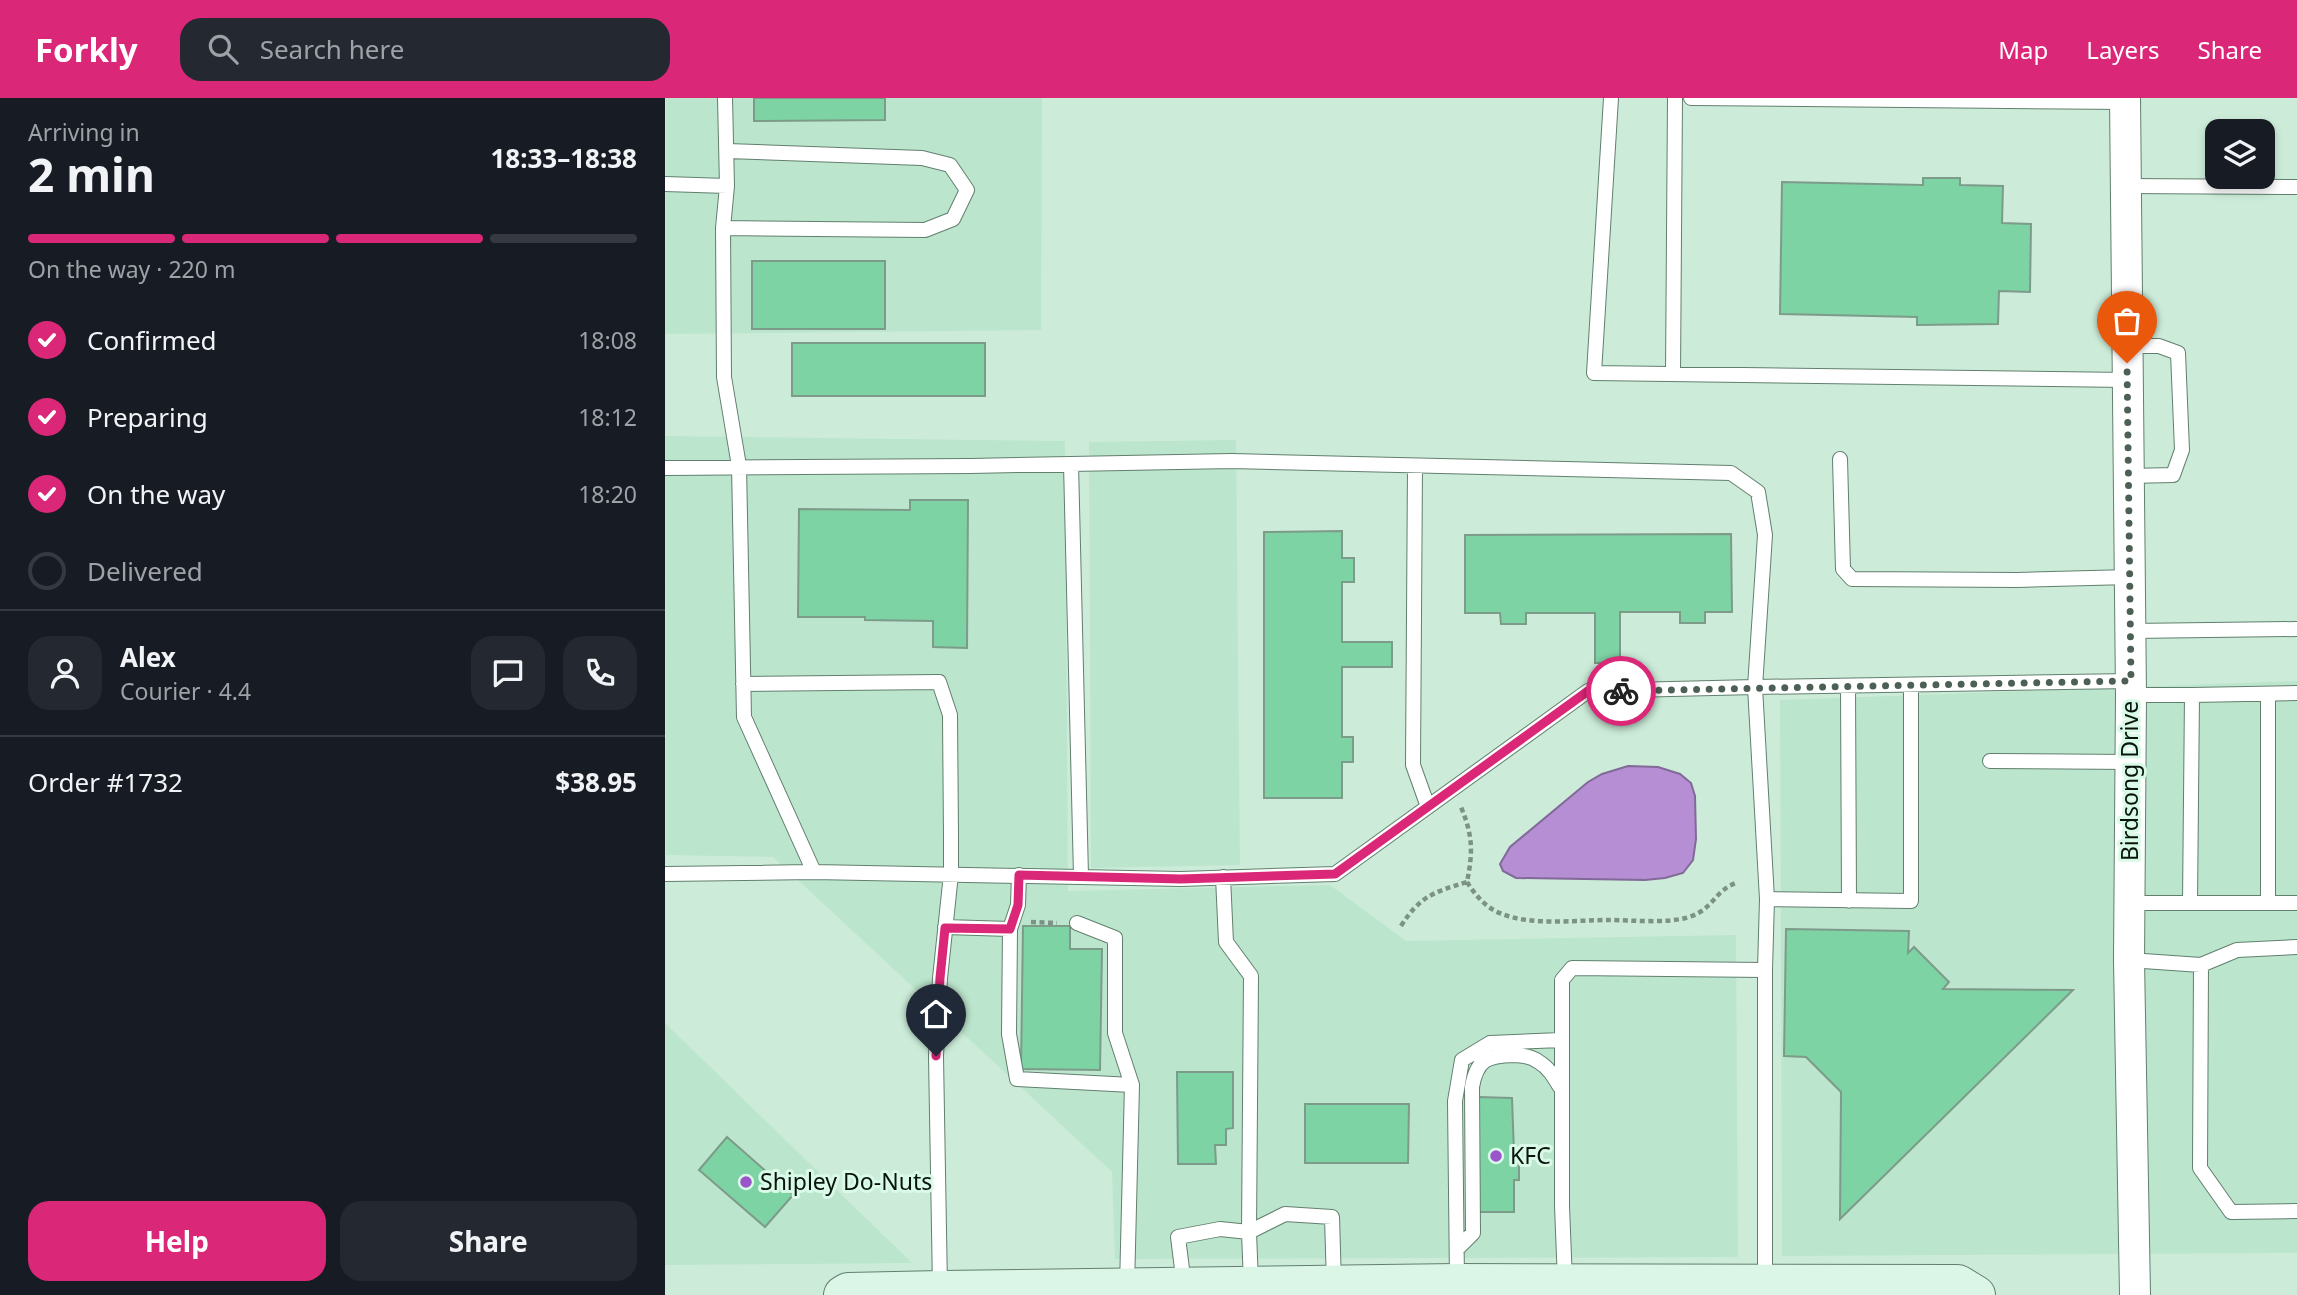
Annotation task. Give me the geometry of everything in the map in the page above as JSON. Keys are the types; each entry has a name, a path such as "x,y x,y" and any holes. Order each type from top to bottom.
{"main road":[{"path":"843,1295 848,1292 940,1290 1334,1286 1457,1266 1509,1289 1765,1284 1958,1284 1976,1295"}],"street":[{"name":"Birdsong Drive","path":"2125,100 2131,688 2129,960 2135,1295"}],"lane":[{"path":"725,98 727,186 723,228 724,377 739,466 744,717 814,872"},
{"path":"1611,98 1594,373 2128,380"},
{"path":"1673,374 1675,98"},
{"path":"1691,98 2125,100"},
{"path":"723,228 925,230 953,219 967,190 950,165 922,158 727,151"},
{"path":"665,184 727,186"},
{"path":"2126,186 2297,187"},
{"path":"2127,346 2159,346 2178,353 2182,450 2173,475 2129,476"},
{"path":"1840,459 1843,569 1852,579 2017,580 2130,577"},
{"path":"665,468 1232,461 1731,473 1758,492 1765,536 1755,687 1766,899 1765,1284"},
{"path":"1071,464 1081,876"},
{"path":"1415,466 1413,765 1428,807"},
{"path":"2130,631 2297,629"},
{"path":"743,684 939,682 950,715 951,874 940,978 936,1056 940,1290"},
{"path":"1766,899 1910,901 1911,685"},
{"path":"665,874 814,872 1181,879 1335,874 1588,691 1911,685 2131,688 2192,695 2297,693"},
{"path":"1849,686 1849,901"},
{"path":"2268,694 2268,903"},
{"path":"2190,903 2192,695"},
{"path":"1990,761 2131,762"},
{"path":"1019,875 1018,905 1011,925 1009,1034 1017,1079 1132,1085"},
{"path":"1223,877 1226,942 1251,976 1251,1286"},
{"path":"2129,903 2297,903"},
{"path":"1077,923 1115,939 1115,1033 1132,1085 1127,1288"},
{"path":"945,928 1011,925"},
{"path":"2129,960 2201,965 2237,950 2297,947"},
{"path":"2201,965 2200,1168 2231,1212 2297,1211"},
{"path":"1583,1287 1562,1206 1562,980 1572,968 1765,970"},
{"path":"1457,1266 1455,1101 1462,1060 1490,1043 1561,1040"},
{"path":"1457,1266 1473,1233 1472,1087 1480,1064 1492,1056 1521,1055 1537,1059 1548,1068 1561,1088"},
{"path":"1184,1287 1178,1237 1220,1229 1249,1231 1285,1214 1332,1217 1334,1286"}],"path":[{"path":"1452,790 1469,827 1472,846 1467,882 1482,902 1503,915 1556,920 1682,919 1704,911 1719,893 1736,883"},
{"path":"1401,926 1417,903 1430,895 1467,882"},
{"path":"1011,925 1077,923"}],"shaded area":[{"path":"666,98 1042,98 1041,330 665,334"},
{"path":"665,436 1065,441 1068,891 1330,885 1406,941 1736,935 1738,1257 1115,1259 1112,1172 773,857 666,855"},
{"path":"1236,440 1240,865 1091,868 1089,442"},
{"path":"2297,681 2297,1253 1782,1256 1780,700"},
{"path":"1628,766 1658,767 1680,774 1691,783 1695,796 1696,839 1693,860 1683,873 1645,880 1516,878 1503,871 1500,864 1510,847 1588,782 1602,774"},
{"path":"665,1023 912,1263 665,1265"}],"building":[{"path":"754,98 885,98 885,120 754,121"},
{"path":"1923,178 1960,178 1960,185 2003,186 2002,223 2031,224 2030,292 1999,291 1998,324 1917,325 1917,317 1780,314 1782,182 1923,185"},
{"path":"752,261 885,261 885,329 752,329"},
{"path":"792,343 985,343 985,396 792,396"},
{"path":"910,500 968,500 967,648 933,647 933,621 798,617 799,509 910,510"},
{"path":"1342,531 1342,558 1354,558 1354,582 1342,582 1342,642 1392,642 1392,667 1342,667 1342,737 1353,737 1353,762 1342,762 1342,798 1264,798 1264,532"},
{"path":"1731,534 1732,612 1705,612 1705,623 1680,623 1680,612 1620,612 1620,663 1595,663 1595,613 1526,613 1526,624 1501,624 1500,613 1465,613 1465,535"},
{"path":"1023,926 1070,926 1070,949 1102,949 1100,1070 1021,1069"},
{"path":"1786,929 1909,931 1908,953 1914,947 1949,982 1943,989 2073,990 1840,1219 1841,1092 1806,1057 1784,1056"},
{"path":"1177,1072 1233,1072 1233,1128 1226,1129 1226,1145 1215,1145 1216,1164 1178,1164"},
{"name":"KFC","path":"1478,1097 1512,1098 1514,1153 1516,1162 1519,1162 1519,1180 1514,1180 1514,1212 1476,1212"},
{"path":"1305,1104 1409,1104 1408,1163 1305,1163"},
{"name":"Shipley Do-Nuts","path":"727,1137 793,1195 765,1227 699,1170"}],"way so far":[{"path":"1621,691 2131,681 2127,363"}],"place":[{"name":"KFC","path":"1496,1156"},
{"name":"Shipley Do-Nuts","path":"746,1182"}],"route":[{"path":"936,1056 945,928 1010,929 1018,905 1019,875 1181,879 1335,874 1588,691 1621,691"}]}
